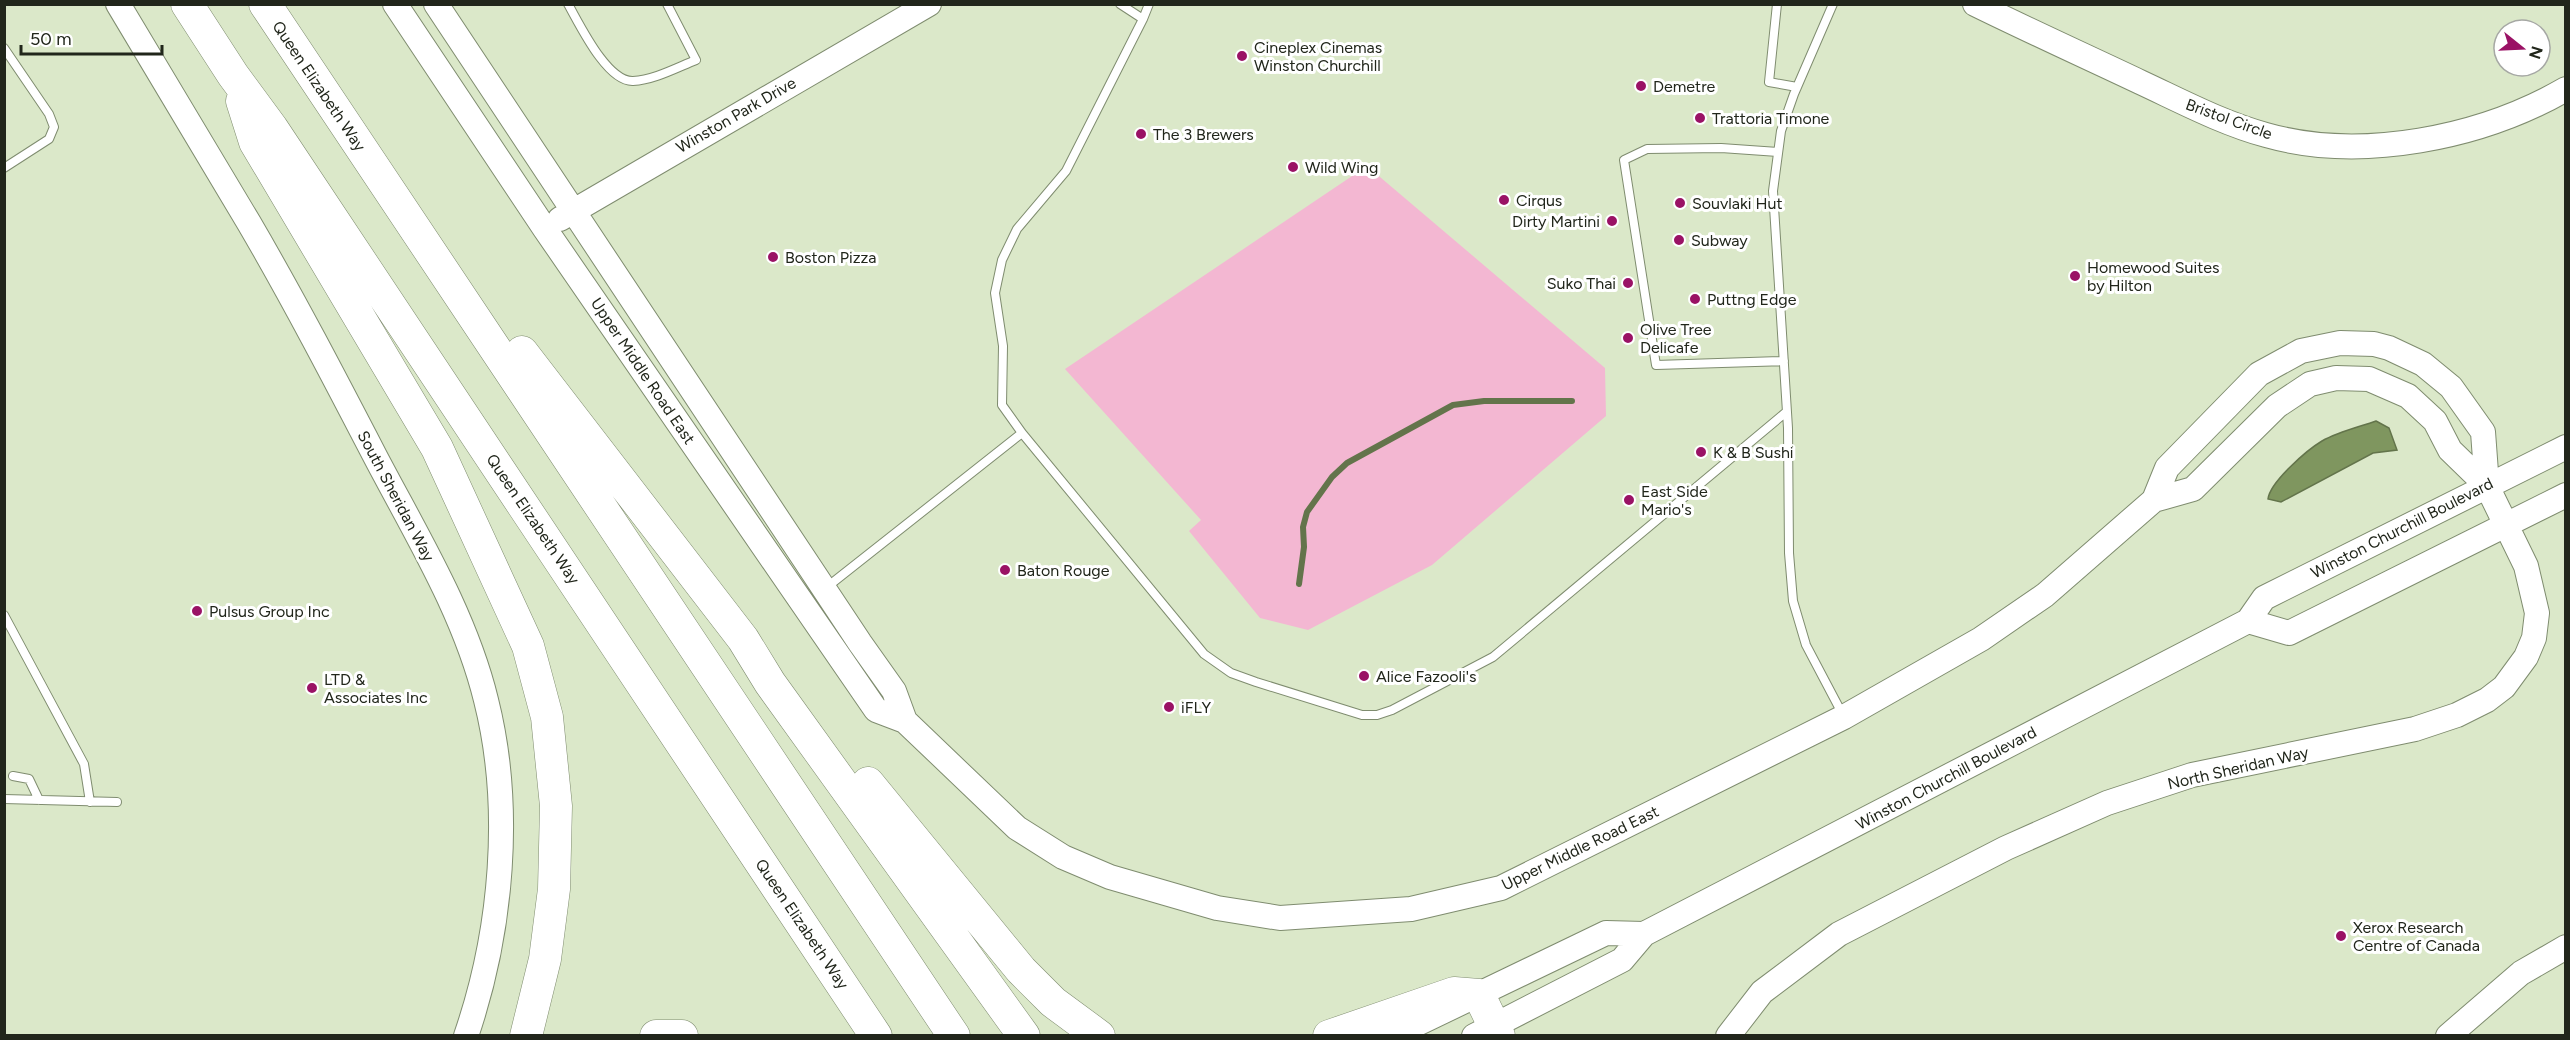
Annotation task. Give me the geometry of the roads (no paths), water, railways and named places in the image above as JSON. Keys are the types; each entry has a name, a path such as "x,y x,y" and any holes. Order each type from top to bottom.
{"highway":[{"name":"Queen Elizabeth Way","path":"187,4 876,1035"},
{"name":"Queen Elizabeth Way","path":"264,4 423,238 954,1035"},
{"path":"233,75 255,142 437,448 528,646 547,717 556,806 554,889 545,959 526,1035"},
{"path":"423,238 474,288 743,639 770,683 1024,1035"},
{"path":"743,639 780,675 1021,970 1053,1002 1099,1035"},
{"path":"1329,1035 1454,993 1479,995 1489,1032"},
{"path":"656,1035 682,1035"}],"street":[{"name":"South Sheridan Way","path":"118,4 250,225 317,346 443,586 472,653 486,700 496,752 501,804 501,870 486,958 466,1035"},
{"name":"Upper Middle Road East","path":"395,4 545,229 876,710 905,721 1017,828 1063,857 1110,877 1165,895 1217,908 1280,918 1411,909 1501,888 1844,717 1981,639 2044,595 2154,500 2193,489 2258,423 2288,397 2310,384 2336,378 2369,379 2408,396 2435,421 2450,450 2487,486 2502,516"},
{"name":"Upper Middle Road East","path":"436,4 894,692 905,721"},
{"name":"Winston Park Drive","path":"545,229 903,14 928,4"},
{"name":"Bristol Circle","path":"1975,4 2215,117 2267,135 2321,145 2380,145 2427,140 2474,128 2565,92"},
{"name":"Upper Middle Road East","path":"2154,500 2168,468 2259,374 2301,351 2340,343 2374,344 2389,348 2423,364 2451,387 2483,432 2487,486"},
{"name":"Winston Churchill Boulevard","path":"1489,1032 1622,960 1644,934 2248,621 2264,598 2565,447"},
{"path":"2248,621 2289,633 2502,516 2565,495"},
{"name":"North Sheridan Way","path":"1728,1035 1762,992 1839,934 2006,848 2107,803 2192,775 2415,729 2457,715 2487,700 2504,687 2518,670 2534,638 2536,623 2536,604 2530,577 2502,516"},
{"name":"Winston Churchill Boulevard","path":"1392,1035 1606,933 1644,934"},
{"path":"2448,1035 2522,973 2565,947"}],"lane":[{"path":"568,4 605,64 618,77 630,81 649,78 696,60 667,4"},
{"path":"1120,4 1143,20"},
{"path":"1149,4 1066,171 1017,229 1002,260 995,293 1003,346 1002,405 1022,433 1204,654 1231,673 1362,716 1377,715 1493,657 1785,413"},
{"path":"1777,4 1769,82 1797,87"},
{"path":"1833,4 1797,87 1781,131 1773,191 1784,361 1785,413 1788,428 1789,553 1793,601 1806,645 1844,717"},
{"path":"4,48 48,114 54,127 49,139 4,168"},
{"path":"1778,152 1721,148 1647,149 1624,160 1656,365 1784,361"},
{"path":"825,589 1022,433"},
{"path":"4,615 84,764 90,802"},
{"path":"13,776 28,779 39,800"},
{"path":"4,799 117,802"}],"waterway":[{"path":"1299,584 1304,547 1303,527 1307,512 1332,477 1347,463 1453,405 1484,401 1572,401"}],"place":[{"name":"Cineplex Cinemas Winston Churchill","path":"1242,56"},
{"name":"Demetre","path":"1641,86"},
{"name":"Trattoria Timone","path":"1700,118"},
{"name":"The 3 Brewers","path":"1141,134"},
{"name":"Wild Wing","path":"1293,167"},
{"name":"Cirqus","path":"1504,200"},
{"name":"Souvlaki Hut","path":"1680,203"},
{"name":"Dirty Martini","path":"1612,221"},
{"name":"Subway","path":"1679,240"},
{"name":"Boston Pizza","path":"773,257"},
{"name":"Homewood Suites by Hilton","path":"2075,276"},
{"name":"Suko Thai","path":"1628,283"},
{"name":"Puttng Edge","path":"1695,299"},
{"name":"Olive Tree Delicafe","path":"1628,338"},
{"name":"K & B Sushi","path":"1701,452"},
{"name":"East Side Mario's","path":"1629,500"},
{"name":"Baton Rouge","path":"1005,570"},
{"name":"Pulsus Group Inc","path":"197,611"},
{"name":"Alice Fazooli's","path":"1364,676"},
{"name":"LTD & Associates Inc","path":"312,688"},
{"name":"iFLY","path":"1169,707"},
{"name":"Xerox Research Centre of Canada","path":"2341,936"}]}
